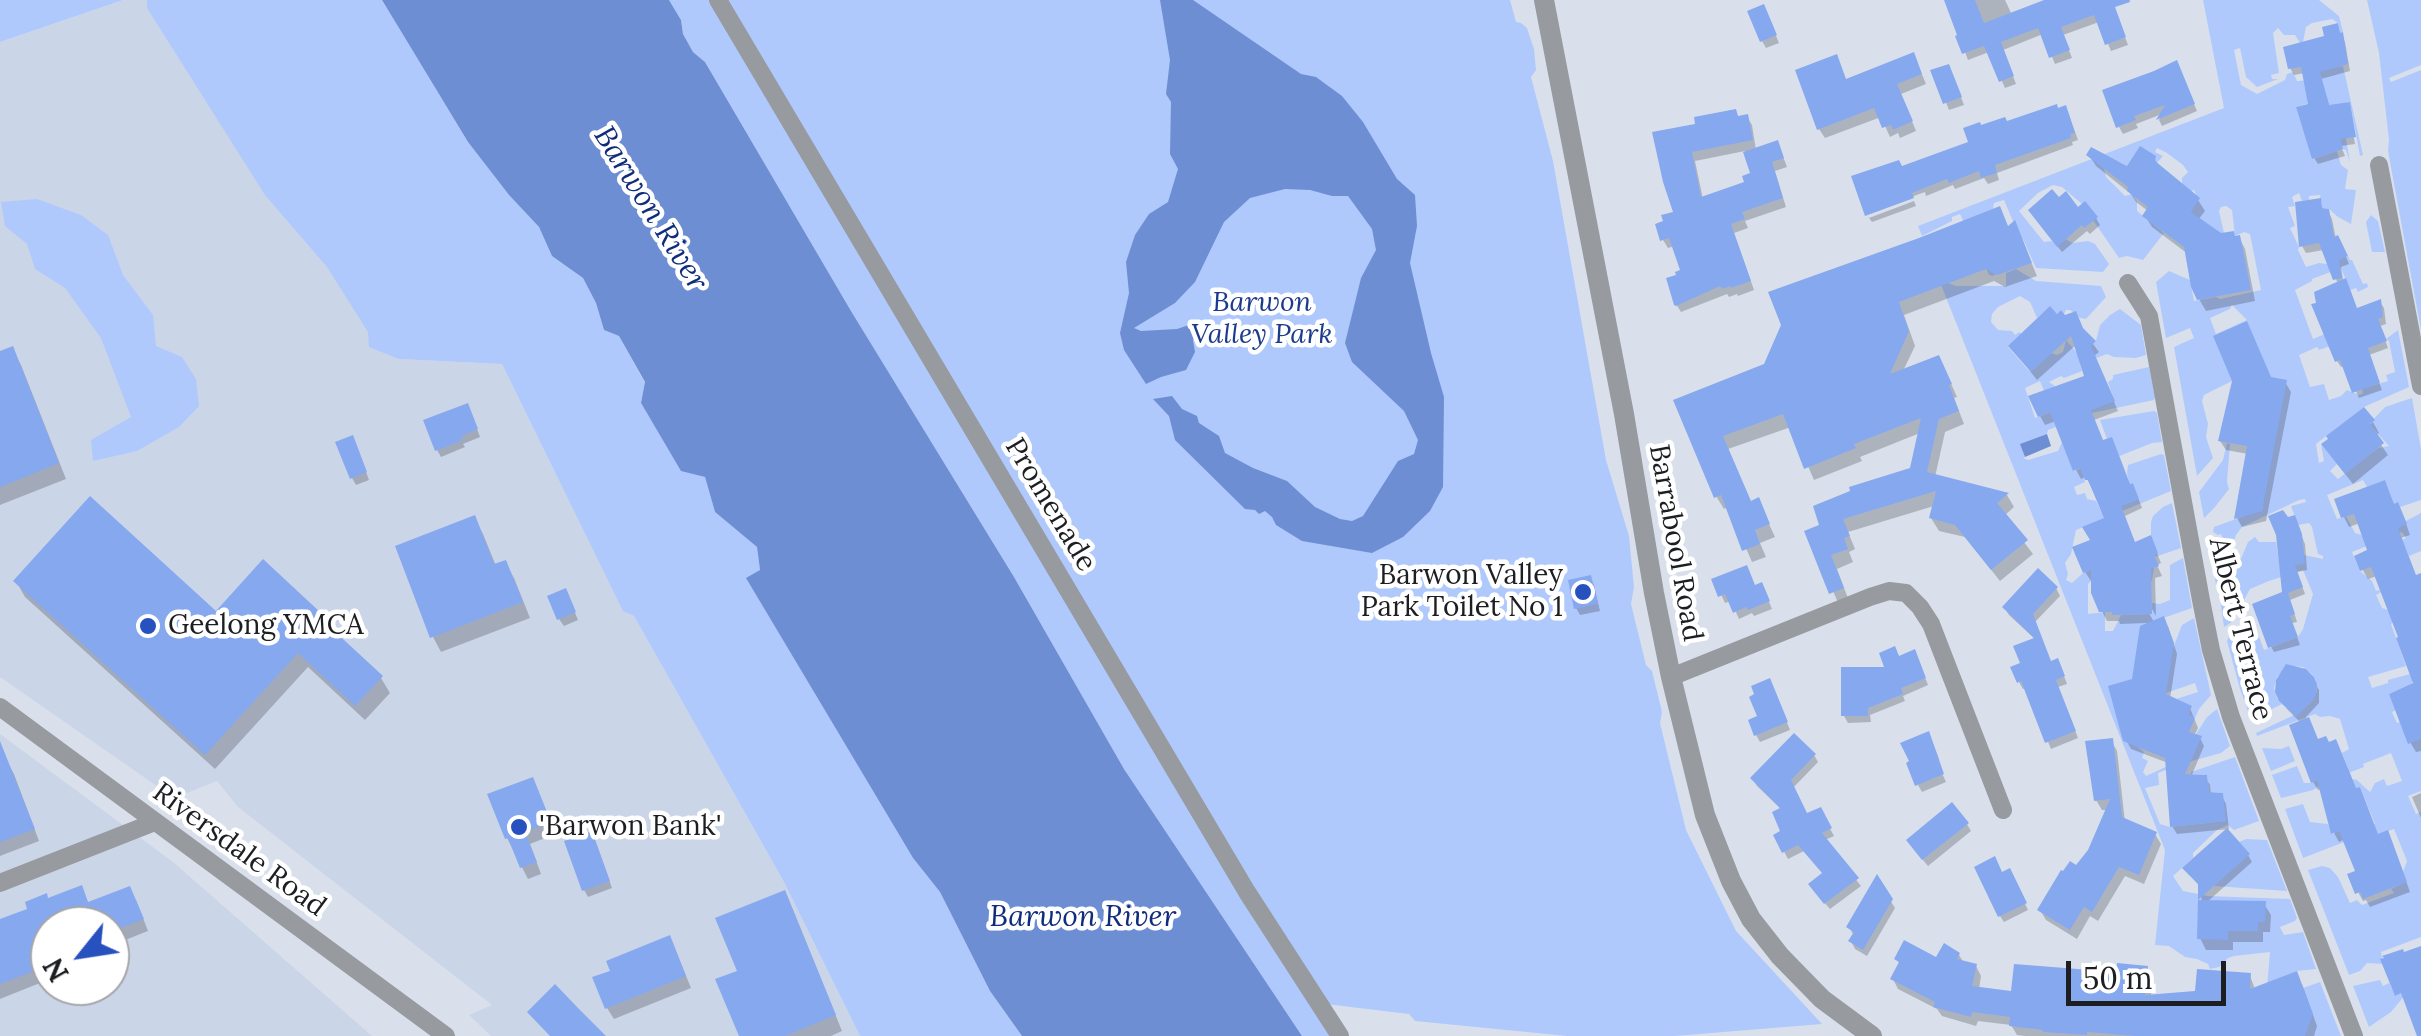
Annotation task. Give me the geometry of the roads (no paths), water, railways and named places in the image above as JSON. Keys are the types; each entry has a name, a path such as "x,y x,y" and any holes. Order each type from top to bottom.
{"street":[{"name":"Promenade","path":"718,0 1247,892 1340,1036"},
{"name":"Barrabool Road","path":"1544,0 1624,414 1654,593 1705,815 1731,882 1751,919 1822,999 1872,1036"},
{"path":"2379,165 2421,386"},
{"name":"Albert Terrace","path":"2128,283 2149,316 2200,600 2231,717 2354,1036"},
{"path":"1671,677 1870,597 1888,591 1906,594 1931,624 2002,810"},
{"name":"Riversdale Road","path":"0,707 446,1036"},
{"path":"0,883 155,822"}],"water":[{"name":"Barwon River","path":"382,0 669,0 693,52 705,62 1014,577 1124,769 1302,1036 1022,1036 990,991 940,892 913,858 746,578 760,570 757,547 715,512 705,477 681,471 641,403 645,382 619,336 604,330 583,278 552,256 539,227 468,142"},
{"path":"1160,0 1193,0 1301,74 1316,77 1342,96 1363,122 1397,179 1415,195 1417,226 1410,263 1444,397 1443,487 1430,511 1403,537 1372,553 1302,541 1276,525 1265,511 1259,514 1245,509 1175,440 1169,416 1153,399 1172,396 1182,409 1197,416 1199,423 1219,436 1225,453 1287,481 1315,507 1340,519 1352,521 1363,516 1398,461 1414,454 1418,440 1404,411 1352,362 1345,343 1361,278 1376,250 1372,229 1348,196 1285,189 1250,198 1224,222 1195,282 1175,303 1134,328 1177,329 1192,324 1198,333 1193,340 1195,352 1186,370 1146,384 1124,350 1120,333 1129,293 1126,262 1135,235 1149,214 1168,202 1178,169 1170,154 1171,102 1166,94 1170,60"},
{"path":"2047,434 2051,446 2025,457 2020,444"}],"place":[{"name":"Barwon Valley Park Toilet No 1","path":"1583,592"},
{"name":"Geelong YMCA","path":"148,626"},
{"name":"'Barwon Bank'","path":"519,827"}],"park label":[{"name":"Barwon Valley Park","path":"1262,319"}]}
